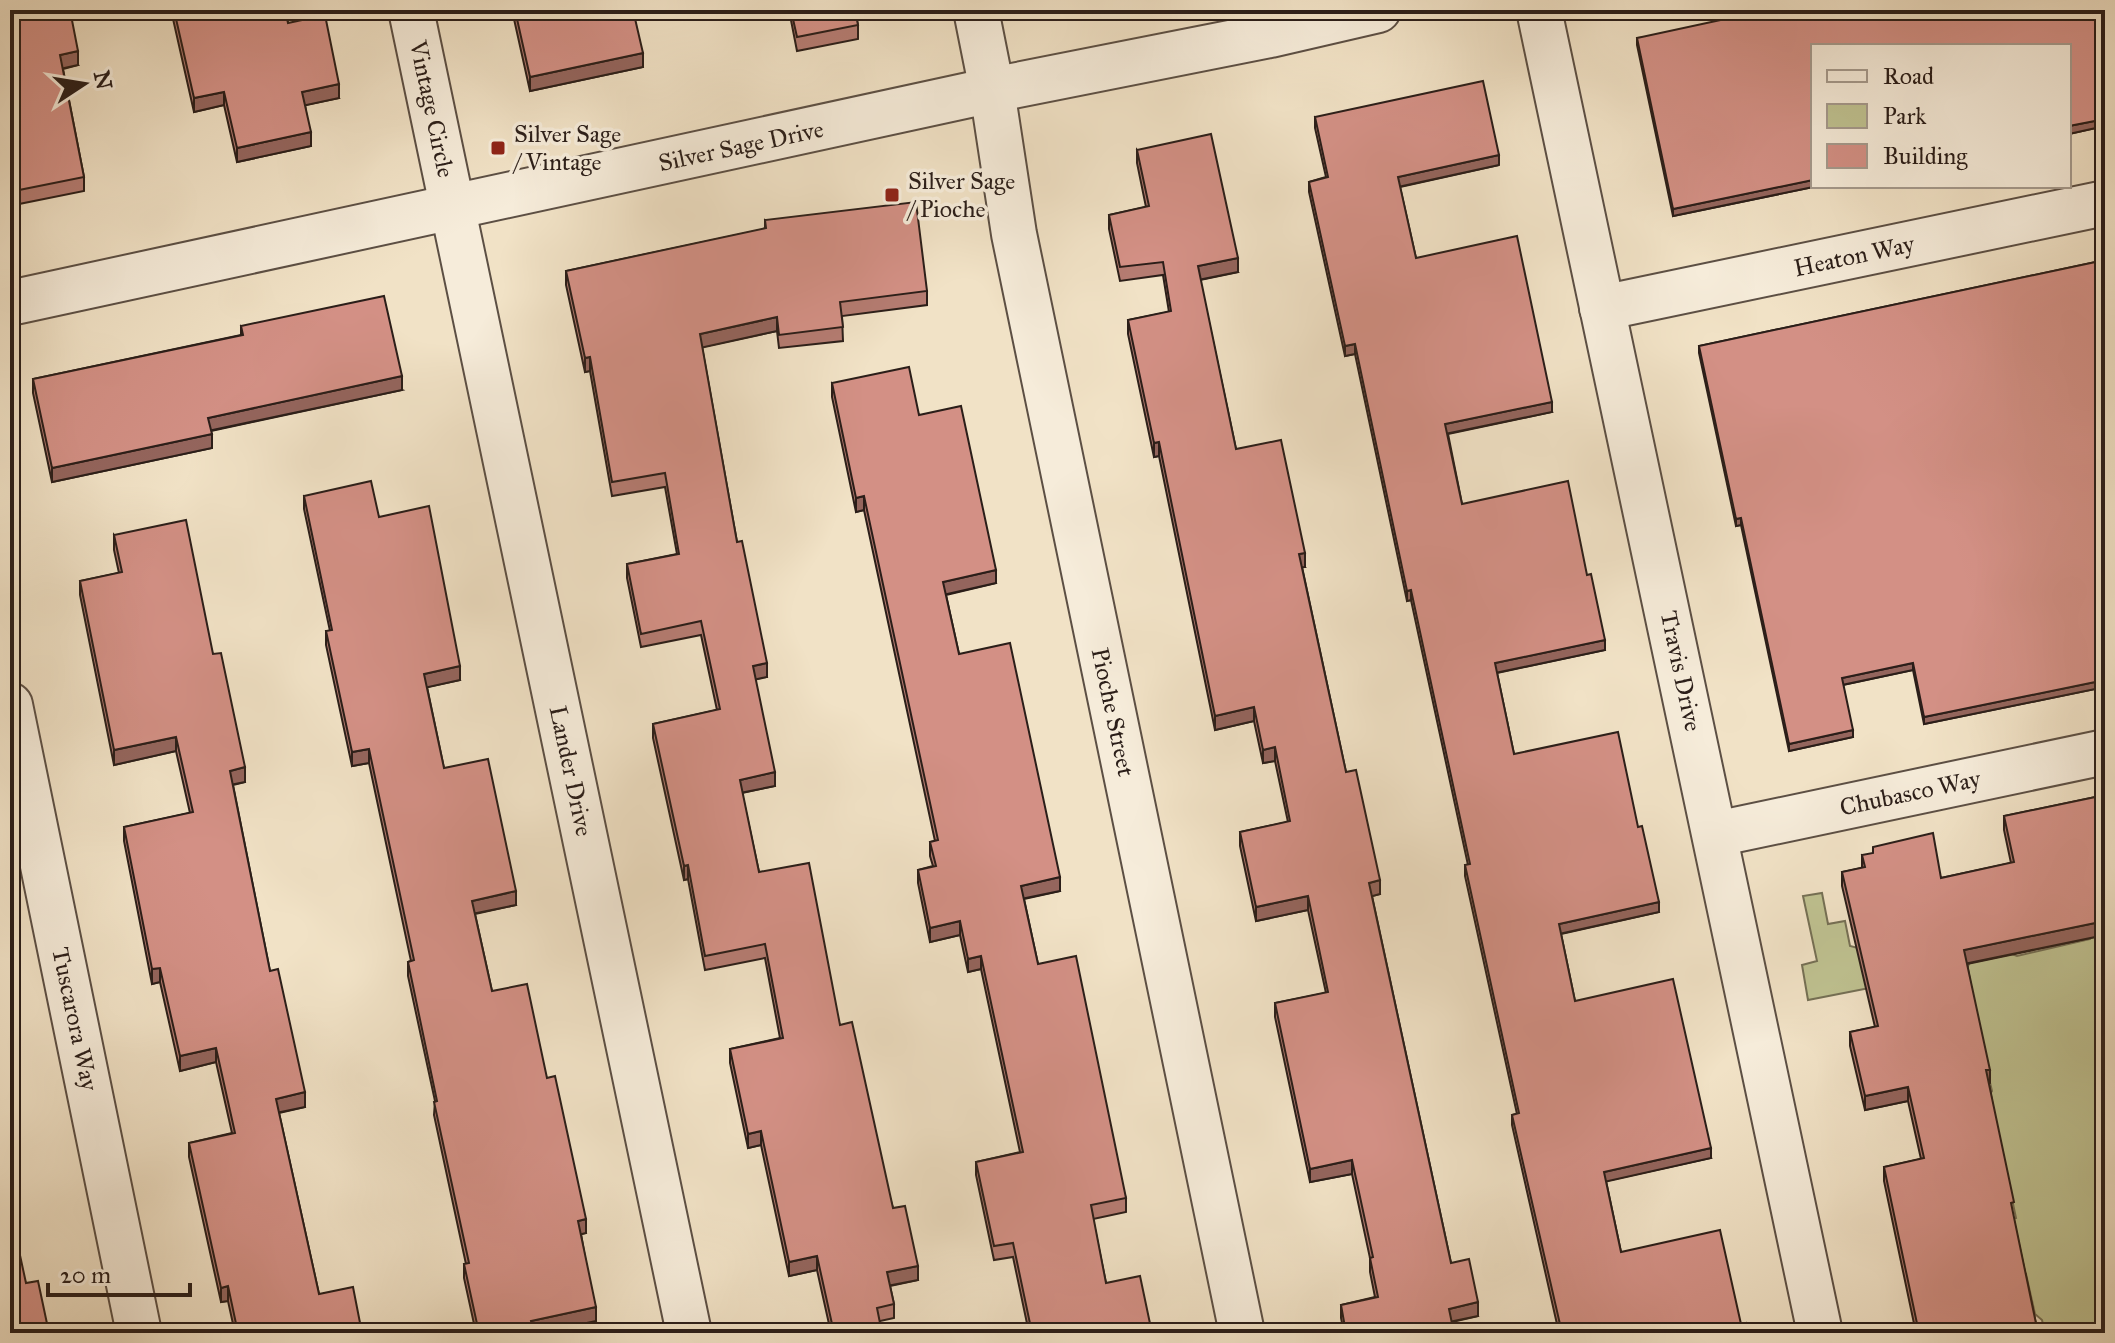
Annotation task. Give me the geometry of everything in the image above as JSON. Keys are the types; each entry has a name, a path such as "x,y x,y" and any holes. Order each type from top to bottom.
{"street":[{"name":"Vintage Circle","path":"411,10 453,209"},
{"name":"Pioche Street","path":"976,10 1014,234 1242,1333"},
{"name":"Silver Sage Drive","path":"10,303 992,90 1270,35 1378,10"},
{"name":"Travis Drive","path":"1539,10 1820,1333"},
{"name":"Heaton Way","path":"1602,308 2105,203"},
{"name":"Lander Drive","path":"453,209 689,1333"},
{"name":"Tuscarora Way","path":"10,705 139,1333"},
{"name":"Chubasco Way","path":"1716,834 2105,752"}],"green space":[{"path":"1822,893 1828,924 1845,921 1850,946 1890,956 1895,983 1808,1000 1802,965 1817,961 1803,896"},
{"path":"2105,902 2105,1311 2099,1333 2045,1333 2042,1320 2035,1314 2026,1274 2000,1280 1989,1224 2016,1218 2000,1142 1986,1099 1992,1091 1974,1016 1958,968 1968,966 1971,960 2009,953 2017,956 2090,939 2083,907"}],"building":[{"path":"10,10 70,10 78,51 60,55 84,177 14,191 10,171"},
{"path":"174,10 285,10 288,23 325,15 339,84 302,92 311,132 237,148 224,92 194,98"},
{"path":"515,10 633,10 643,53 530,77"},
{"path":"791,10 855,10 858,25 797,37"},
{"path":"1767,10 2105,10 2105,119 2071,126 2071,44 1811,44 1811,180 1673,209 1637,38"},
{"path":"1483,81 1499,155 1398,177 1416,258 1517,236 1552,402 1445,424 1462,504 1568,481 1587,575 1591,574 1605,640 1495,663 1514,754 1618,732 1638,827 1642,826 1659,902 1559,924 1575,1001 1673,979 1711,1148 1604,1172 1621,1252 1720,1230 1741,1324 1746,1323 1748,1333 1562,1333 1512,1115 1519,1113 1465,865 1470,864 1411,590 1407,591 1355,344 1345,346 1309,182 1328,177 1315,117"},
{"path":"1211,134 1238,258 1198,266 1236,449 1281,440 1305,553 1299,554 1346,772 1356,770 1380,880 1369,883 1451,1263 1469,1259 1478,1302 1449,1309 1454,1333 1346,1333 1341,1305 1378,1297 1370,1258 1373,1257 1352,1160 1310,1169 1275,1003 1328,992 1308,896 1256,907 1240,832 1290,821 1275,747 1263,750 1254,707 1215,716 1159,442 1154,443 1128,320 1171,311 1163,262 1120,267 1109,215 1149,206 1137,150"},
{"path":"916,202 927,291 840,302 843,327 779,335 777,317 700,334 737,542 742,541 767,663 753,666 775,772 740,780 759,872 809,863 840,1025 852,1022 893,1208 905,1206 918,1266 887,1272 894,1304 877,1308 882,1333 834,1333 817,1256 789,1262 761,1131 748,1134 730,1049 783,1038 765,944 705,956 688,865 684,866 653,724 720,709 701,621 641,634 627,564 679,554 665,473 612,482 590,357 585,358 566,271 766,228 765,220"},
{"path":"2105,260 2105,680 1924,717 1913,663 1842,678 1853,730 1789,744 1741,518 1736,519 1699,346"},
{"path":"384,296 402,376 208,418 212,434 52,468 33,379 243,335 241,326"},
{"path":"909,367 919,415 961,406 996,570 943,582 959,654 1010,643 1060,877 1021,886 1038,964 1076,956 1126,1198 1091,1205 1106,1283 1140,1276 1152,1333 1032,1333 1013,1243 994,1246 976,1162 1023,1152 981,956 968,959 960,921 930,928 918,870 936,866 930,842 938,840 864,496 856,498 832,383"},
{"path":"371,481 379,517 429,506 460,666 424,674 444,768 488,759 516,891 472,901 492,991 527,984 547,1078 555,1076 586,1219 578,1221 596,1307 531,1321 534,1333 479,1333 464,1264 469,1263 408,962 414,960 369,749 352,752 326,631 332,630 304,496"},
{"path":"186,520 213,654 221,653 245,767 230,771 270,971 278,969 305,1092 276,1099 319,1294 353,1287 362,1333 238,1333 228,1286 221,1288 189,1143 235,1133 216,1048 180,1056 160,968 152,969 124,827 193,812 176,737 114,750 80,581 122,572 114,535"},
{"path":"2105,795 2105,921 1964,950 1990,1070 1986,1070 2038,1333 1919,1333 1884,1167 1924,1158 1908,1087 1865,1096 1850,1032 1878,1026 1842,872 1865,867 1862,855 1873,853 1873,847 1933,833 1941,878 2014,862 2004,816"},
{"path":"10,1209 26,1283 38,1281 49,1333 10,1333"},
{"path":"2105,1292 2105,1333 2093,1333"}],"place":[{"name":"Silver Sage / Vintage","path":"498,148"},
{"name":"Silver Sage / Pioche","path":"892,195"}]}
